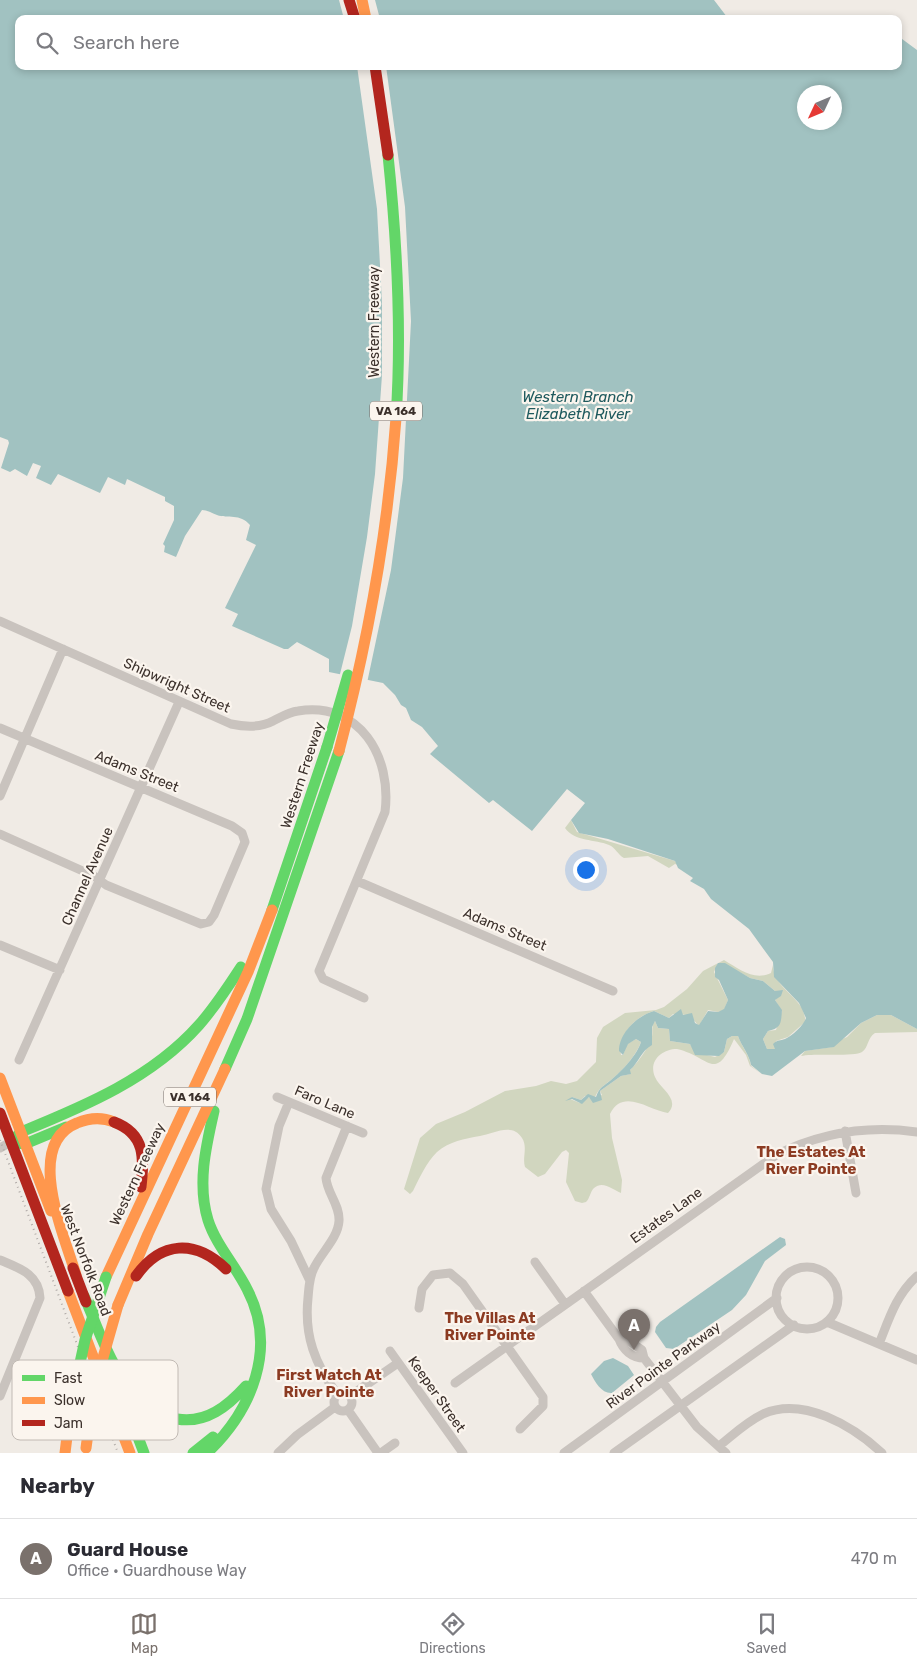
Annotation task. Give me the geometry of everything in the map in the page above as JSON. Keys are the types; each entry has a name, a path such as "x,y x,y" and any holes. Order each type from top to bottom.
{"main road":[{"path":"349,0 354,15"},
{"path":"362,0 365,15"},
{"name":"Western Freeway","path":"80,1360 108,1272 248,972 270,915 291,858 327,747 349,671 364,607 380,499 387,425 390,347 390,277 382,178 366,70"},
{"name":"Western Freeway","path":"102,1360 123,1291 222,1078 256,995 339,751 374,600 387,512 397,405 398,300 396,235 386,138 376,70"},
{"path":"11,1142 21,1132 113,1092 150,1069 173,1050 216,1006 239,971 270,915"},
{"name":"West Norfolk Road","path":"0,1078 108,1360"},
{"path":"207,1453 225,1436 248,1402 257,1377 260,1351 258,1322 254,1305 242,1279 221,1250 213,1233 204,1204 203,1158 222,1078"},
{"name":"West Norfolk Road","path":"0,1113 94,1360"},
{"path":"11,1142 25,1144 95,1117 112,1119 132,1132 144,1153 143,1180 119,1236 108,1272"},
{"path":"71,1125 63,1132 54,1147 50,1168 55,1202 76,1275"},
{"path":"123,1291 143,1265 164,1250 189,1247 213,1256 233,1278 248,1311 253,1352 246,1386 237,1405 222,1428 193,1453"},
{"path":"84,1296 115,1360"},
{"path":"178,1420 208,1417 226,1408 246,1386"},
{"name":"Western Freeway","path":"65,1453 67,1440"},
{"name":"West Norfolk Road","path":"125,1440 130,1453"},
{"name":"West Norfolk Road","path":"139,1440 144,1453"}],"street":[{"name":"Shipwright Street","path":"0,621 220,721 241,726 259,726 293,712 310,709 330,711 345,718 359,728 379,754 386,776 387,797 382,825 319,974 323,979 364,998"},
{"path":"0,796 63,649"},
{"name":"Channel Avenue","path":"19,1060 180,702"},
{"name":"Adams Street","path":"0,728 24,740 141,787 238,830 245,842 209,922 201,924 106,885 100,880"},
{"path":"0,834 67,863 100,880"},
{"name":"Adams Street","path":"357,881 614,991"},
{"path":"0,944 60,970"},
{"name":"Faro Lane","path":"277,1097 363,1133"},
{"path":"288,1102 279,1126 266,1189 271,1209 292,1241 310,1281"},
{"path":"337,1394 317,1364 309,1339 307,1315 310,1281 314,1268 338,1227 337,1206 326,1178 347,1126"},
{"name":"Estates Lane","path":"455,1383 761,1164 790,1148 824,1135 845,1131 886,1128 917,1132"},
{"path":"845,1131 856,1193"},
{"path":"0,1148 11,1142"},
{"path":"0,1260 25,1271 38,1285 39,1305 15,1360"},
{"path":"535,1262 565,1304"},
{"path":"802,1267 817,1268 829,1276 837,1288 836,1310 827,1322 811,1328 794,1325 784,1317 777,1298 780,1284 789,1273 802,1267"},
{"path":"419,1308 420,1296 426,1281 433,1275 450,1273 463,1284 507,1345 544,1402 520,1429"},
{"path":"879,1344 900,1294 917,1276"},
{"path":"584,1291 619,1339 626,1338 642,1350 644,1358 664,1381 698,1427 723,1450 749,1422 764,1414 798,1410 818,1414 838,1423 882,1453"},
{"name":"River Pointe Parkway","path":"564,1453 777,1298"},
{"path":"827,1322 917,1360"},
{"path":"614,1453 794,1325"},
{"name":"Keeper Street","path":"390,1351 462,1453"},
{"path":"350,1396 398,1363"},
{"path":"0,1396 12,1368"},
{"path":"345,1393 350,1396 352,1404 348,1410 342,1411 335,1407 333,1402 337,1394 345,1393"},
{"path":"278,1453 297,1435 335,1407"},
{"path":"348,1410 380,1453 395,1443"}],"green space":[{"path":"571,820 577,832 675,861 678,865 675,864 669,868 648,856 624,858 609,845 580,838 569,833 565,828"},
{"path":"724,960 747,973 759,976 771,973 773,965 774,974 778,981 801,1006 805,1022 788,1037 776,1041 775,1049 767,1049 763,1039 768,1031 776,1030 782,1011 775,1000 781,991 775,991 763,981 750,978 723,963 718,963"},
{"path":"718,963 714,972 728,1000 724,1010 718,1012 708,1010 699,1026 689,1015 673,1014 669,1018 654,1011 640,1018 629,1028 622,1041 621,1055 623,1055 627,1044 636,1039 641,1042 636,1053 628,1063 601,1087 595,1097 585,1096 581,1100 572,1097 570,1099 580,1103 589,1097 592,1099 602,1095 600,1091 621,1076 630,1074 630,1070 645,1052 652,1037 655,1021 658,1028 669,1029 670,1041 690,1044 697,1055 703,1054 715,1057 724,1052 727,1039 732,1036 738,1036 751,1066 762,1074 750,1066 746,1055 734,1039 722,1061 716,1064 710,1064 688,1052 677,1049 666,1051 658,1057 653,1066 653,1071 655,1077 671,1099 671,1108 668,1113 629,1101 615,1106 610,1114 612,1138 622,1180 621,1193 608,1186 601,1185 594,1188 586,1202 575,1201 566,1182 569,1153 566,1150 562,1152 545,1174 538,1177 525,1167 524,1141 518,1133 508,1130 463,1139 447,1145 437,1152 430,1161 413,1191 410,1194 404,1189 420,1138 436,1124 465,1112 505,1091 536,1086 551,1081 566,1084 577,1081 596,1062 597,1038 603,1027 625,1013 656,1010 664,1007 687,989 703,971"},
{"path":"877,1015 891,1015 917,1029 917,1032 875,1033 866,1048 858,1053 801,1056 805,1051 832,1047 838,1041 847,1037 861,1023"}],"water":[{"name":"Western Branch Elizabeth River","path":"0,0 714,0 725,15 15,15 15,70 902,70 902,39 917,50 917,1029 891,1015 877,1015 861,1023 834,1047 805,1051 772,1076 762,1074 751,1065 738,1036 732,1036 727,1039 724,1052 719,1056 695,1055 690,1044 670,1041 669,1029 658,1028 655,1021 652,1027 652,1045 645,1050 630,1070 631,1074 621,1076 600,1091 602,1100 593,1103 589,1097 582,1104 572,1099 565,1101 572,1097 581,1100 588,1094 596,1097 600,1089 624,1067 633,1057 641,1042 636,1039 628,1044 623,1055 619,1051 622,1038 630,1026 641,1017 654,1011 669,1018 681,1009 683,1015 692,1013 695,1023 699,1025 708,1011 718,1012 724,1009 728,1000 719,980 715,977 715,968 718,963 725,963 750,978 763,981 775,991 783,990 781,996 775,1000 782,1010 779,1025 768,1031 763,1039 767,1049 775,1049 773,1044 776,1041 791,1035 806,1018 799,1003 774,977 773,962 749,929 711,899 704,889 690,881 693,878 678,868 675,861 608,839 579,833 571,820 585,803 567,789 532,831 493,800 489,803 430,754 438,746 422,727 411,720 406,708 401,705 395,695 383,683 329,672 329,659 297,642 288,649 284,649 232,626 238,614 225,608 256,545 246,540 250,525 246,521 202,510 185,536 176,557 164,552 165,546 163,544 174,520 174,506 165,501 165,497 127,479 125,485 108,477 100,493 58,474 51,485 36,478 41,466 33,463 27,476 15,469 10,472 1,468 9,443 8,440 0,437"},
{"path":"780,1237 785,1239 786,1245 765,1261 746,1295 732,1310 674,1349 666,1348 655,1332 660,1322"},
{"path":"613,1358 628,1366 634,1375 612,1393 608,1393 599,1387 591,1374 604,1361"}],"pier":[{"path":"339,0 375,0 379,15 343,15"},
{"path":"358,70 387,70 405,207 411,321 403,478 391,570 367,683 339,678 352,626 367,537 375,474 382,375 382,303 377,209"}],"railway":[{"path":"0,1140 83,1360"},
{"path":"113,1440 118,1453"}],"traffic: fast":[{"path":"388,155 398,286 399,352 396,418"},
{"path":"327,747 348,675"},
{"path":"272,910 327,747"},
{"path":"225,1069 247,1019 339,751"},
{"path":"11,1142 21,1132 69,1112 116,1089 160,1060 199,1025 241,967"},
{"path":"207,1453 237,1418 248,1398 260,1355 260,1333 256,1311 247,1289 211,1229 205,1206 203,1193 204,1165 214,1111"},
{"path":"11,1142 25,1144 66,1127"},
{"path":"81,1360 85,1340 106,1277"},
{"path":"84,1296 112,1360"},
{"path":"178,1419 197,1419 216,1412 246,1386"},
{"path":"193,1453 213,1437"},
{"path":"139,1440 144,1453"}],"traffic: slow":[{"path":"362,0 365,15"},
{"path":"339,751 368,627 388,503 396,418"},
{"path":"106,1277 248,972 272,910"},
{"path":"118,1305 148,1234 225,1069"},
{"path":"0,1078 51,1211"},
{"path":"76,1275 57,1216 52,1193 50,1170 53,1150 61,1134 77,1123 96,1119 114,1122"},
{"path":"68,1291 94,1360"},
{"path":"102,1360 118,1305"},
{"path":"65,1453 67,1440"},
{"path":"86,1448 87,1440"},
{"path":"125,1440 130,1453"}],"traffic: jam":[{"path":"349,0 354,15"},
{"path":"376,70 388,155"},
{"path":"0,1113 68,1291"},
{"path":"114,1122 132,1133 141,1149 143,1167 141,1187"},
{"path":"136,1276 156,1256 167,1250 179,1248 202,1253 214,1259 226,1269"},
{"path":"73,1268 86,1302"}],"place":[{"name":"Guard House","path":"634,1350"}],"district":[{"name":"The Estates At River Pointe","path":"811,1160"},
{"name":"The Villas At River Pointe","path":"490,1326"},
{"name":"First Watch At River Pointe","path":"329,1384"}]}
